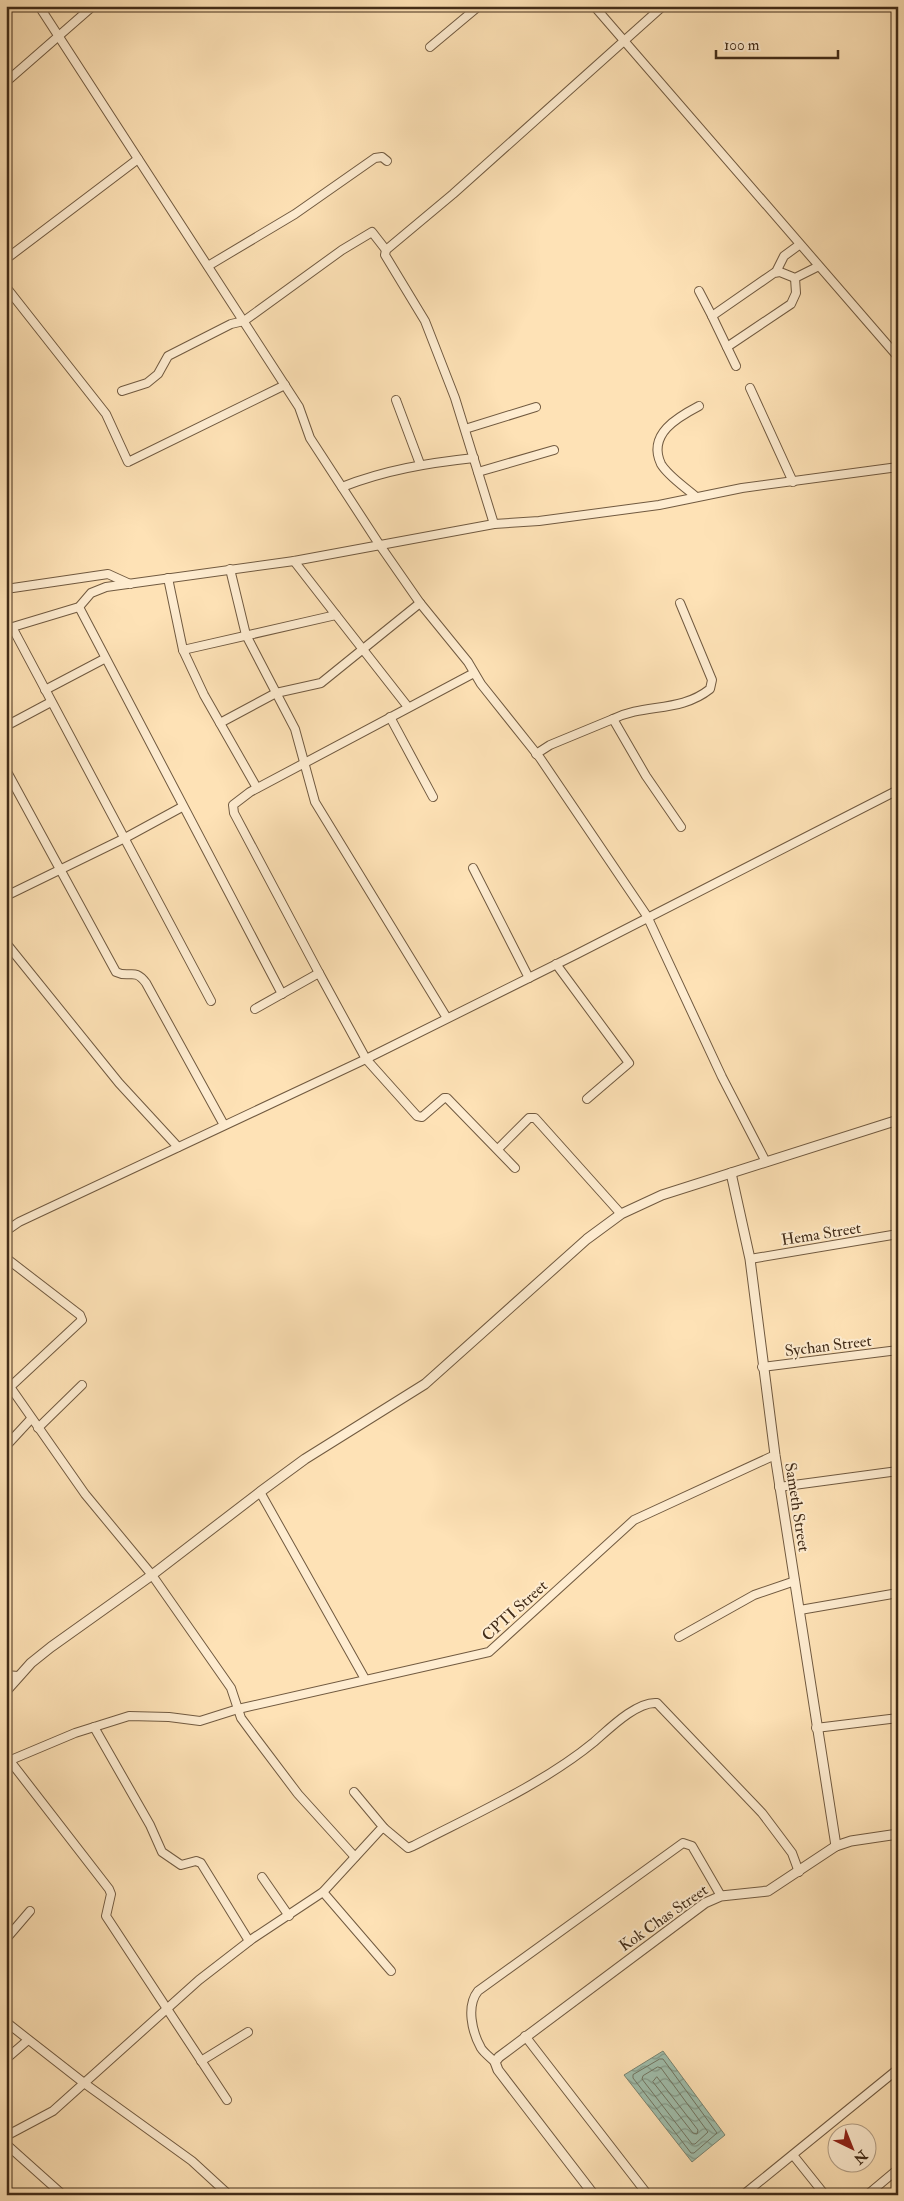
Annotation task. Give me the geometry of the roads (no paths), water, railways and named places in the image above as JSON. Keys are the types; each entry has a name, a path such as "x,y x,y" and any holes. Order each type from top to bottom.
{"street":[{"path":"39,6 244,321 298,407 310,438 379,544 420,603 536,754 647,916 722,1077 766,1162"},
{"path":"6,82 93,6"},
{"path":"430,47 479,6"},
{"path":"594,6 817,267 898,357"},
{"path":"386,250 453,194 664,6"},
{"path":"208,266 295,214 375,158 382,157 387,161"},
{"path":"6,258 138,159"},
{"path":"122,391 135,388 153,378 158,374 168,356 223,327 244,321 342,250 372,232 386,250 385,255 425,321 465,429 494,524"},
{"path":"712,316 776,272 784,256 799,245"},
{"path":"776,272 795,278 817,267"},
{"path":"727,347 791,304 796,293 795,278"},
{"path":"6,287 106,414 128,462 285,386"},
{"path":"699,291 736,366"},
{"path":"750,388 793,482"},
{"path":"396,400 420,464"},
{"path":"696,496 662,465 659,446 666,426 698,406"},
{"path":"465,429 536,407"},
{"path":"478,472 554,450"},
{"path":"342,487 362,479 420,464 474,458"},
{"path":"211,1001 125,838 9,628 79,607 91,592 98,589 294,561 494,524 620,510 696,496 898,467"},
{"path":"294,561 408,707"},
{"path":"230,569 246,635 295,729 315,802 447,1018"},
{"path":"6,589 108,574 130,584"},
{"path":"168,578 183,650 220,723 257,788"},
{"path":"220,723 276,693 321,683 420,603"},
{"path":"536,754 550,745 613,719 637,711 679,705 710,689 712,680 680,603"},
{"path":"79,607 104,659 282,994"},
{"path":"183,650 336,615"},
{"path":"44,690 104,659"},
{"path":"474,673 257,788 233,805 234,813 366,1059 417,1116 422,1117 446,1098 515,1168"},
{"path":"6,726 51,702"},
{"path":"390,716 433,798"},
{"path":"613,719 646,776 681,827"},
{"path":"6,770 58,869 116,972 122,975 135,973 146,982 224,1125"},
{"path":"6,1231 19,1222 366,1059 898,790"},
{"path":"6,896 125,838 182,807"},
{"path":"473,868 529,978"},
{"path":"6,943 119,1083 178,1147"},
{"path":"556,964 629,1063 587,1099"},
{"path":"255,1009 319,973"},
{"path":"498,1149 529,1118 535,1118 621,1214"},
{"path":"6,1691 18,1676 50,1647 152,1574 305,1459 425,1384 587,1239 621,1214 662,1195 898,1120"},
{"name":"Sameth Street","path":"731,1173 750,1259 774,1455 836,1846"},
{"name":"Hema Street","path":"750,1259 898,1234"},
{"path":"6,1258 80,1315 82,1320 8,1384 85,1494 152,1574 231,1688 241,1718 298,1794 355,1857"},
{"name":"Sychan Street","path":"762,1367 898,1350"},
{"path":"38,1428 82,1385"},
{"path":"6,1446 31,1419"},
{"name":"CPTI Street","path":"8,1761 94,1727 129,1716 169,1717 200,1721 238,1709 489,1652 634,1520 774,1455"},
{"path":"780,1487 898,1471"},
{"path":"260,1492 365,1680"},
{"path":"679,1636 754,1595 795,1581"},
{"path":"800,1610 898,1593"},
{"path":"6,1675 18,1676"},
{"path":"354,1792 384,1828 403,1846 408,1848 569,1763 622,1718 649,1702 657,1702 762,1813 792,1853 799,1872"},
{"path":"816,1728 898,1718"},
{"path":"94,1727 150,1825 162,1852 181,1865 196,1861 201,1863 249,1941"},
{"path":"8,1761 109,1889 111,1894 106,1916 227,2100"},
{"path":"6,2136 53,2110 166,2008 249,1941 290,1916 323,1892 379,1831 384,1828"},
{"name":"Kok Chas Street","path":"495,2062 525,2036 705,1903 721,1896 768,1891 836,1846 852,1841 898,1834"},
{"path":"594,2195 498,2070 495,2062 481,2049 470,2011 478,1991 683,1843 692,1846 721,1896"},
{"path":"262,1877 290,1916"},
{"path":"323,1892 391,1971"},
{"path":"6,1939 30,1911"},
{"path":"6,2022 84,2083 192,2160 229,2195"},
{"path":"201,2061 248,2032"},
{"path":"525,2036 648,2195"},
{"path":"6,2059 28,2040"},
{"path":"743,2195 898,2069"},
{"path":"6,2144 63,2195"},
{"path":"793,2155 825,2195"},
{"path":"867,2195 898,2169"}],"water":[{"path":"663,2051 725,2135 692,2162 624,2075"}]}
